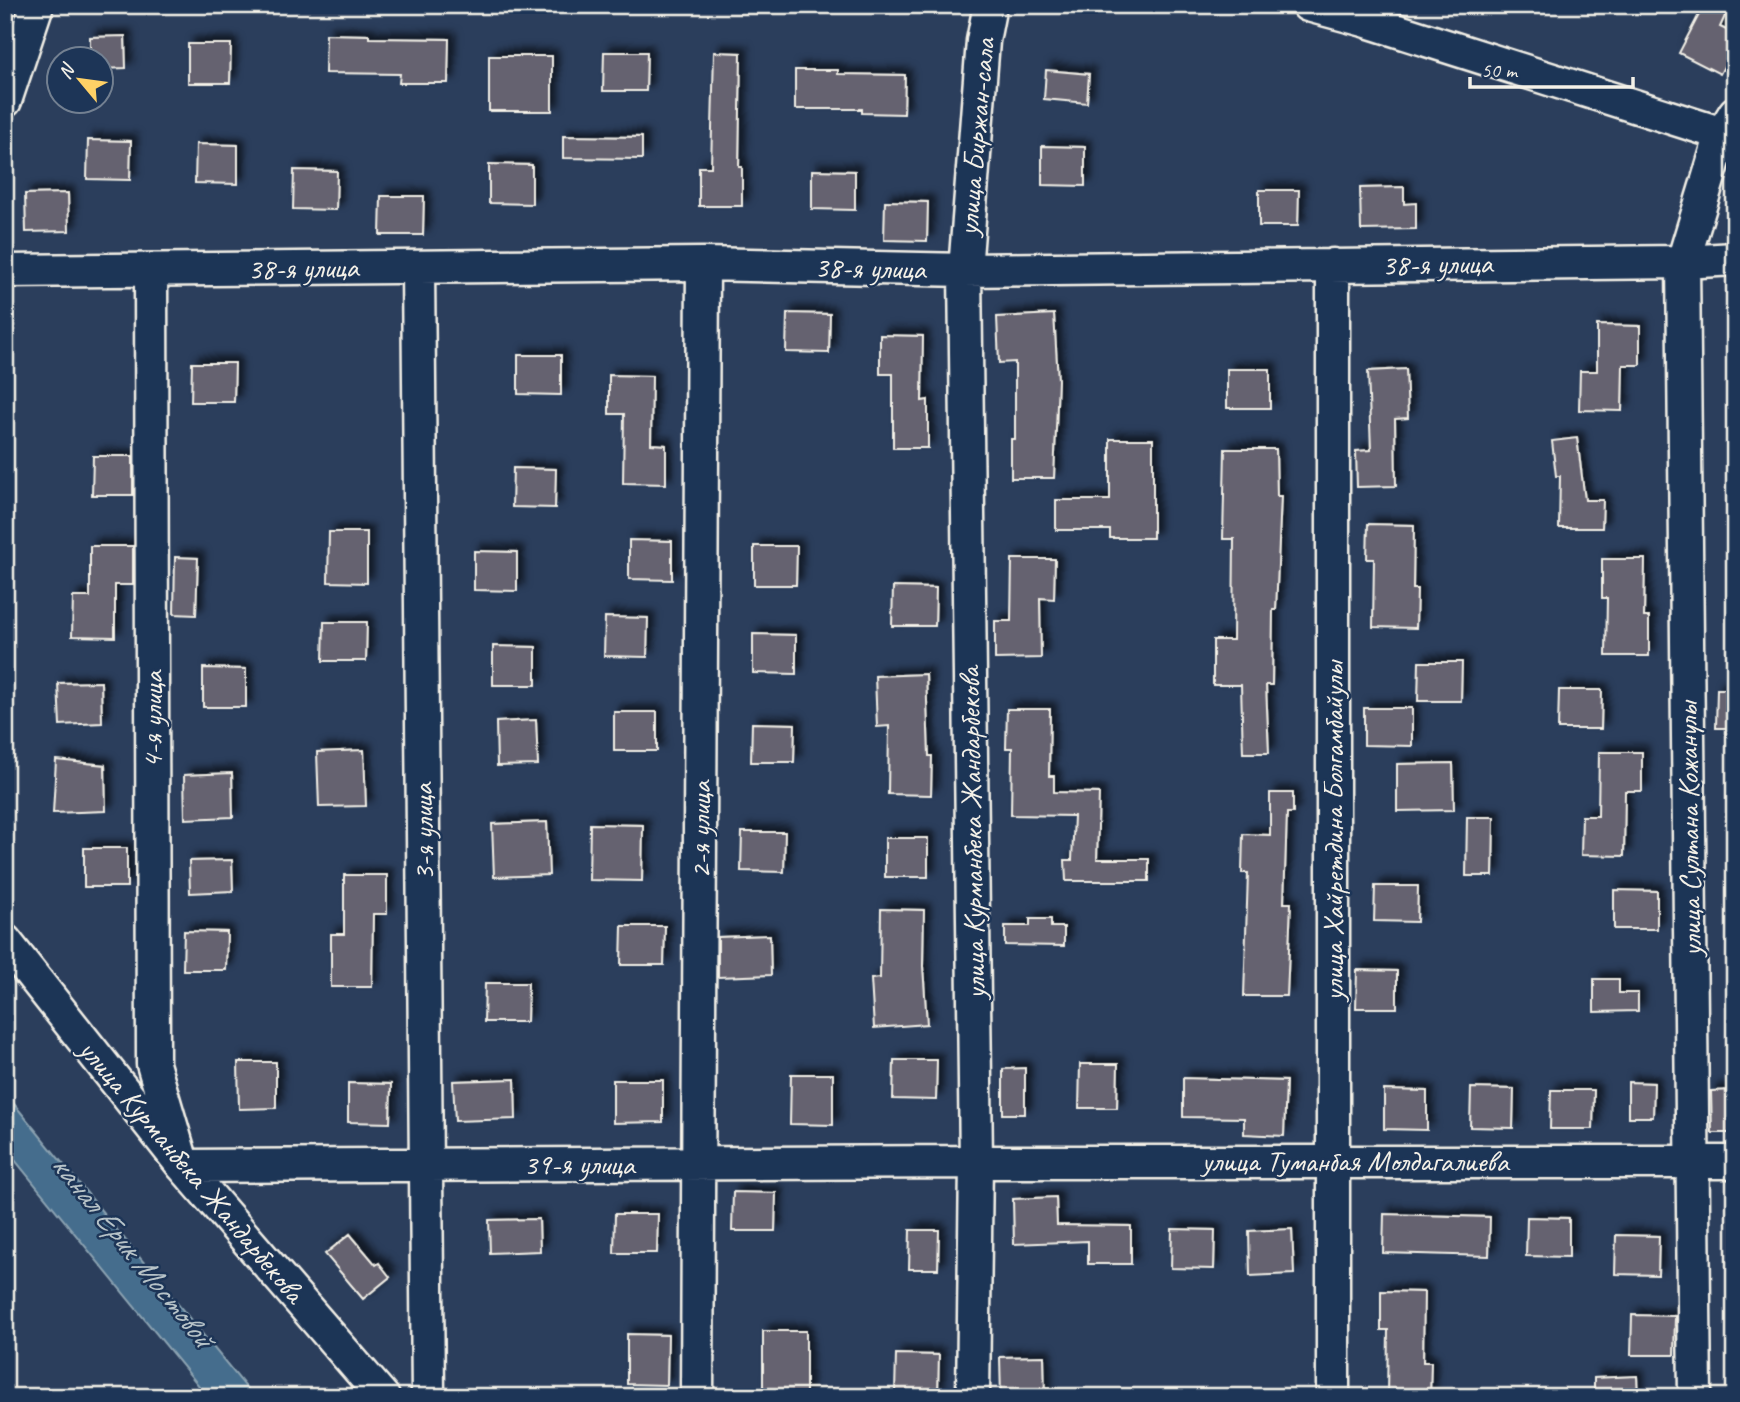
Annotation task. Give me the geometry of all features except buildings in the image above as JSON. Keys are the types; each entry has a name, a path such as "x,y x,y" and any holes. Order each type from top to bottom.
{"street":[{"path":"5,101 37,5"},
{"name":"улица Биржан-сала","path":"965,270 983,41 990,5"},
{"path":"1308,5 1368,13 1731,129"},
{"name":"улица Султана Кожанулы","path":"1695,1397 1683,262 1731,129"},
{"name":"38-я улица","path":"5,271 703,264 965,270 1683,262 1735,259"},
{"name":"2-я улица","path":"697,1397 703,264"},
{"name":"улица Хайретдина Болгамбайулы","path":"1333,265 1333,1397"},
{"name":"3-я улица","path":"418,267 428,1397"},
{"name":"4-я улица","path":"150,270 153,1064 183,1166"},
{"name":"улица Курманбека Жандарбекова","path":"965,270 976,1162 974,1397"},
{"name":"улица Курманбека Жандарбекова","path":"5,941 183,1166 383,1397"},
{"name":"улица Туманбая Молдагалиева","path":"976,1162 1735,1162"},
{"name":"39-я улица","path":"183,1166 976,1162"}],"water":[{"name":"канал Ерик Мостовой","path":"5,1093 254,1397 208,1397 5,1148"}]}
